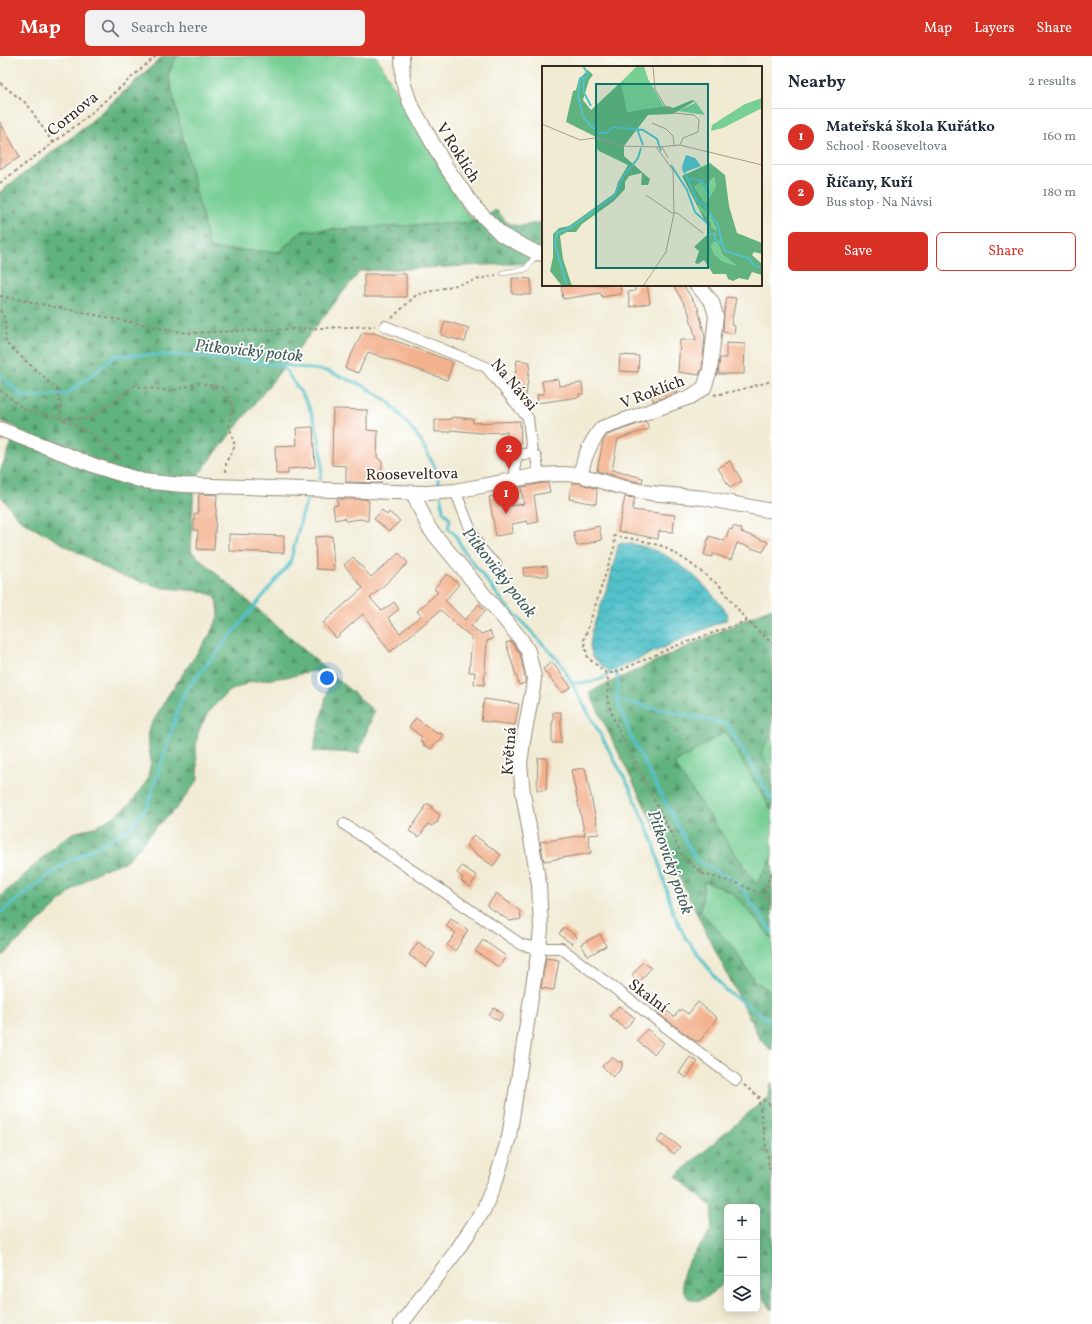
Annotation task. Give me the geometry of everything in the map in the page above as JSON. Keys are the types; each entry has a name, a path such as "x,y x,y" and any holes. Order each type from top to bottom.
{"street":[{"name":"V Roklích","path":"402,56 404,82 410,103 446,167 475,208 502,235 540,254"},
{"name":"V Roklích","path":"580,475 592,440 602,428 690,397 704,388 710,370 716,316 712,302 698,286"},
{"name":"Na Návsi","path":"385,326 486,367 528,418 532,453 536,457 539,475"},
{"name":"Rooseveltova","path":"6,431 98,467 143,481 226,487 420,493 451,491 539,475 562,474 580,475 621,487 650,493 704,498 772,511"},
{"path":"516,479 515,465 517,455 532,453"},
{"path":"451,491 474,538 487,558 496,564"},
{"name":"Květná","path":"401,1324 455,1253 483,1211 496,1180 508,1137 541,929 539,884 522,793 520,764 534,677 528,652 520,638 429,528 420,493"},
{"name":"Skalní","path":"344,824 522,945 539,948 561,948 736,1080"}],"lane":[{"path":"503,273 526,269 540,254"}],"path":[{"name":"Cornova","path":"0,183 82,121 156,56"},
{"path":"0,83 27,104 53,143"},
{"path":"0,296 186,333 385,326 416,295 503,273"},
{"path":"0,310 5,319 6,343 57,389 61,407 60,418"},
{"path":"704,388 716,395 772,381"},
{"path":"0,390 25,410 60,418 89,419 134,386 171,391 199,383 224,388 233,405 229,425 235,446 226,462 226,487"},
{"path":"60,418 90,433 126,465"},
{"path":"747,621 673,647 613,673 606,672 588,658 584,640 615,545 614,536 640,540 665,547 688,561 720,586 747,621 772,643"},
{"path":"606,672 608,680 607,700 616,725 683,857 703,874 739,884 765,896"},
{"path":"772,873 768,882 765,896 772,910"},
{"path":"736,1080 772,1106"},
{"path":"758,1096 770,1172 772,1175"}],"green space":[{"path":"163,56 177,56 168,75 210,249 279,252 302,231 477,222 496,210 507,222 513,225 520,226 542,222 542,252 532,263 360,271 194,480 191,551 374,711 359,753 313,751 328,689 328,682 322,675 315,671 293,676 250,682 228,692 208,712 198,733 196,746 198,780 176,809 157,826 136,851 124,862 96,873 74,889 0,958 0,897 62,840 73,833 95,827 113,817 130,804 147,781 151,761 148,743 149,729 167,697 213,630 219,613 215,596 200,591 164,588 116,574 19,519 0,495 0,471 18,428 0,421 0,192 85,127"},
{"path":"177,56 376,56 465,211 477,222 302,231 279,252 210,249 168,75"},
{"path":"772,608 772,734 761,752 772,772 772,811 725,732 674,764 756,884 772,858 772,939 758,921 731,892 704,881 701,912 733,947 755,982 772,991 772,1051 760,1039 589,692"},
{"path":"725,732 772,811 772,858 756,884 674,764"},
{"path":"772,734 772,772 760,752"},
{"path":"704,881 731,892 758,921 772,939 772,991 755,982 733,947 701,912"},
{"path":"772,1081 772,1310 760,1292 760,1204 724,1204 724,1281 716,1290 702,1300 692,1300 687,1297 684,1292 682,1281 683,1275 691,1258 710,1232 713,1208 676,1176 768,1096"}],"water":[{"path":"619,543 652,549 681,565 706,588 728,614 726,620 615,670 610,671 602,666 593,657 590,646 592,630 609,583"}],"building":[{"path":"0,122 20,157 0,169"},
{"path":"364,274 406,274 406,297 364,297"},
{"path":"512,278 531,279 531,295 512,294"},
{"path":"561,286 620,286 621,294 602,297 601,293 563,299"},
{"path":"636,286 647,286 650,303 630,307 628,292 635,291"},
{"path":"674,286 684,286 698,308 705,337 702,368 699,375 678,372 680,340 696,340 688,310"},
{"path":"727,297 736,298 731,325 735,326 734,334 723,332"},
{"path":"445,321 469,328 465,342 441,335"},
{"path":"362,333 374,333 453,362 447,380 368,352 358,373 345,368"},
{"path":"726,343 745,344 744,374 718,374 720,358 726,358"},
{"path":"620,355 639,356 638,372 619,371"},
{"path":"517,360 530,362 526,396 517,395 513,390"},
{"path":"558,379 559,386 582,383 583,394 579,394 579,397 538,403 537,395 544,394 542,381"},
{"path":"674,385 677,393 653,401 651,393"},
{"path":"333,409 367,410 367,430 378,431 377,457 382,462 381,483 346,482 346,466 332,465"},
{"path":"452,417 473,419 473,423 520,421 521,443 507,443 507,432 482,433 450,430 450,432 435,432 435,420 451,419"},
{"path":"646,421 649,429 618,439 612,470 643,478 642,483 597,471 603,441 607,435"},
{"path":"313,427 315,467 288,469 288,474 276,474 275,446 297,445 296,428"},
{"path":"730,461 742,481 730,488 718,468"},
{"path":"548,483 550,492 534,495 538,522 528,524 527,521 512,524 513,533 496,536 489,497 506,494 508,506 524,504 521,487"},
{"path":"572,483 579,483 597,489 596,504 569,499"},
{"path":"199,494 217,495 214,550 197,549 198,530 194,530 194,514 198,514"},
{"path":"625,497 635,498 632,510 675,515 673,532 659,531 658,539 618,531"},
{"path":"337,499 364,499 369,501 368,521 360,519 346,521 345,518 335,520 333,506 338,505"},
{"path":"382,510 387,515 389,512 400,521 389,531 374,519"},
{"path":"599,526 602,540 577,546 573,532"},
{"path":"733,526 742,529 741,532 768,542 763,552 737,543 731,560 713,554 712,557 704,555 709,536 725,541 729,529 732,530"},
{"path":"229,534 284,536 284,553 229,551"},
{"path":"332,536 334,570 316,569 315,537"},
{"path":"399,553 408,563 370,598 382,611 394,602 399,609 388,618 400,633 421,616 417,611 438,592 434,589 447,574 459,584 445,601 465,620 479,604 485,611 471,626 481,634 490,631 493,639 487,641 484,685 474,684 475,672 469,672 472,637 458,627 441,610 390,652 363,614 336,638 323,623 363,588 344,565 353,557 371,577"},
{"path":"547,566 548,576 524,576 523,568"},
{"path":"511,641 520,654 525,678 525,683 519,685 506,643"},
{"path":"552,662 571,687 562,693 543,669"},
{"path":"484,699 519,704 515,725 481,721"},
{"path":"553,712 561,712 561,743 552,743"},
{"path":"416,718 436,733 442,734 442,738 437,741 431,749 423,745 420,741 422,737 409,727"},
{"path":"538,758 547,758 546,790 537,790"},
{"path":"585,768 599,834 588,835 591,853 544,861 540,842 585,835 571,770"},
{"path":"426,804 432,806 432,809 440,815 437,823 432,826 428,824 419,837 409,831 424,810"},
{"path":"474,835 501,855 493,866 466,846"},
{"path":"462,866 477,876 470,887 461,881 463,878 457,873"},
{"path":"496,893 520,911 521,919 510,921 487,906"},
{"path":"451,919 468,930 455,951 447,945 456,933 446,926"},
{"path":"564,927 577,937 572,944 559,934"},
{"path":"600,934 606,946 588,956 581,944"},
{"path":"483,940 506,956 499,967 475,951"},
{"path":"418,942 435,954 426,967 409,955"},
{"path":"546,958 559,960 554,990 541,988"},
{"path":"643,962 651,968 640,981 632,975"},
{"path":"698,1002 717,1018 700,1041 695,1041 656,1012 661,1006 674,1017 681,1009 688,1014"},
{"path":"619,1006 635,1018 625,1029 610,1016"},
{"path":"494,1008 503,1014 499,1021 489,1015"},
{"path":"647,1029 664,1043 654,1054 637,1041"},
{"path":"612,1057 618,1062 622,1062 622,1068 613,1077 602,1066"},
{"path":"690,1057 698,1062 686,1078 679,1073"},
{"path":"663,1134 680,1147 674,1154 657,1141"}],"waterway":[{"name":"Pitkovický potok","path":"0,375 24,397 67,394 117,355 179,355 327,371 364,386 389,402 419,438 436,469 440,489"},
{"path":"282,365 309,407 315,424 320,443 322,462 320,479"},
{"name":"Pitkovický potok","path":"441,496 443,511 450,519 448,528 454,533 464,551 504,603 560,662 629,786 654,844 672,910 685,937 725,990 772,1022"},
{"path":"0,913 64,864 127,830 147,808 183,694 290,563 308,498"},
{"path":"615,670 618,678 617,700 633,741 696,860 739,884 772,932"},
{"path":"572,683 593,682 604,678 610,671"},
{"path":"617,700 727,724 772,800"}],"place":[{"name":"Říčany, Kuří","path":"509,469"},
{"name":"Mateřská škola Kuřátko","path":"506,514"}]}
